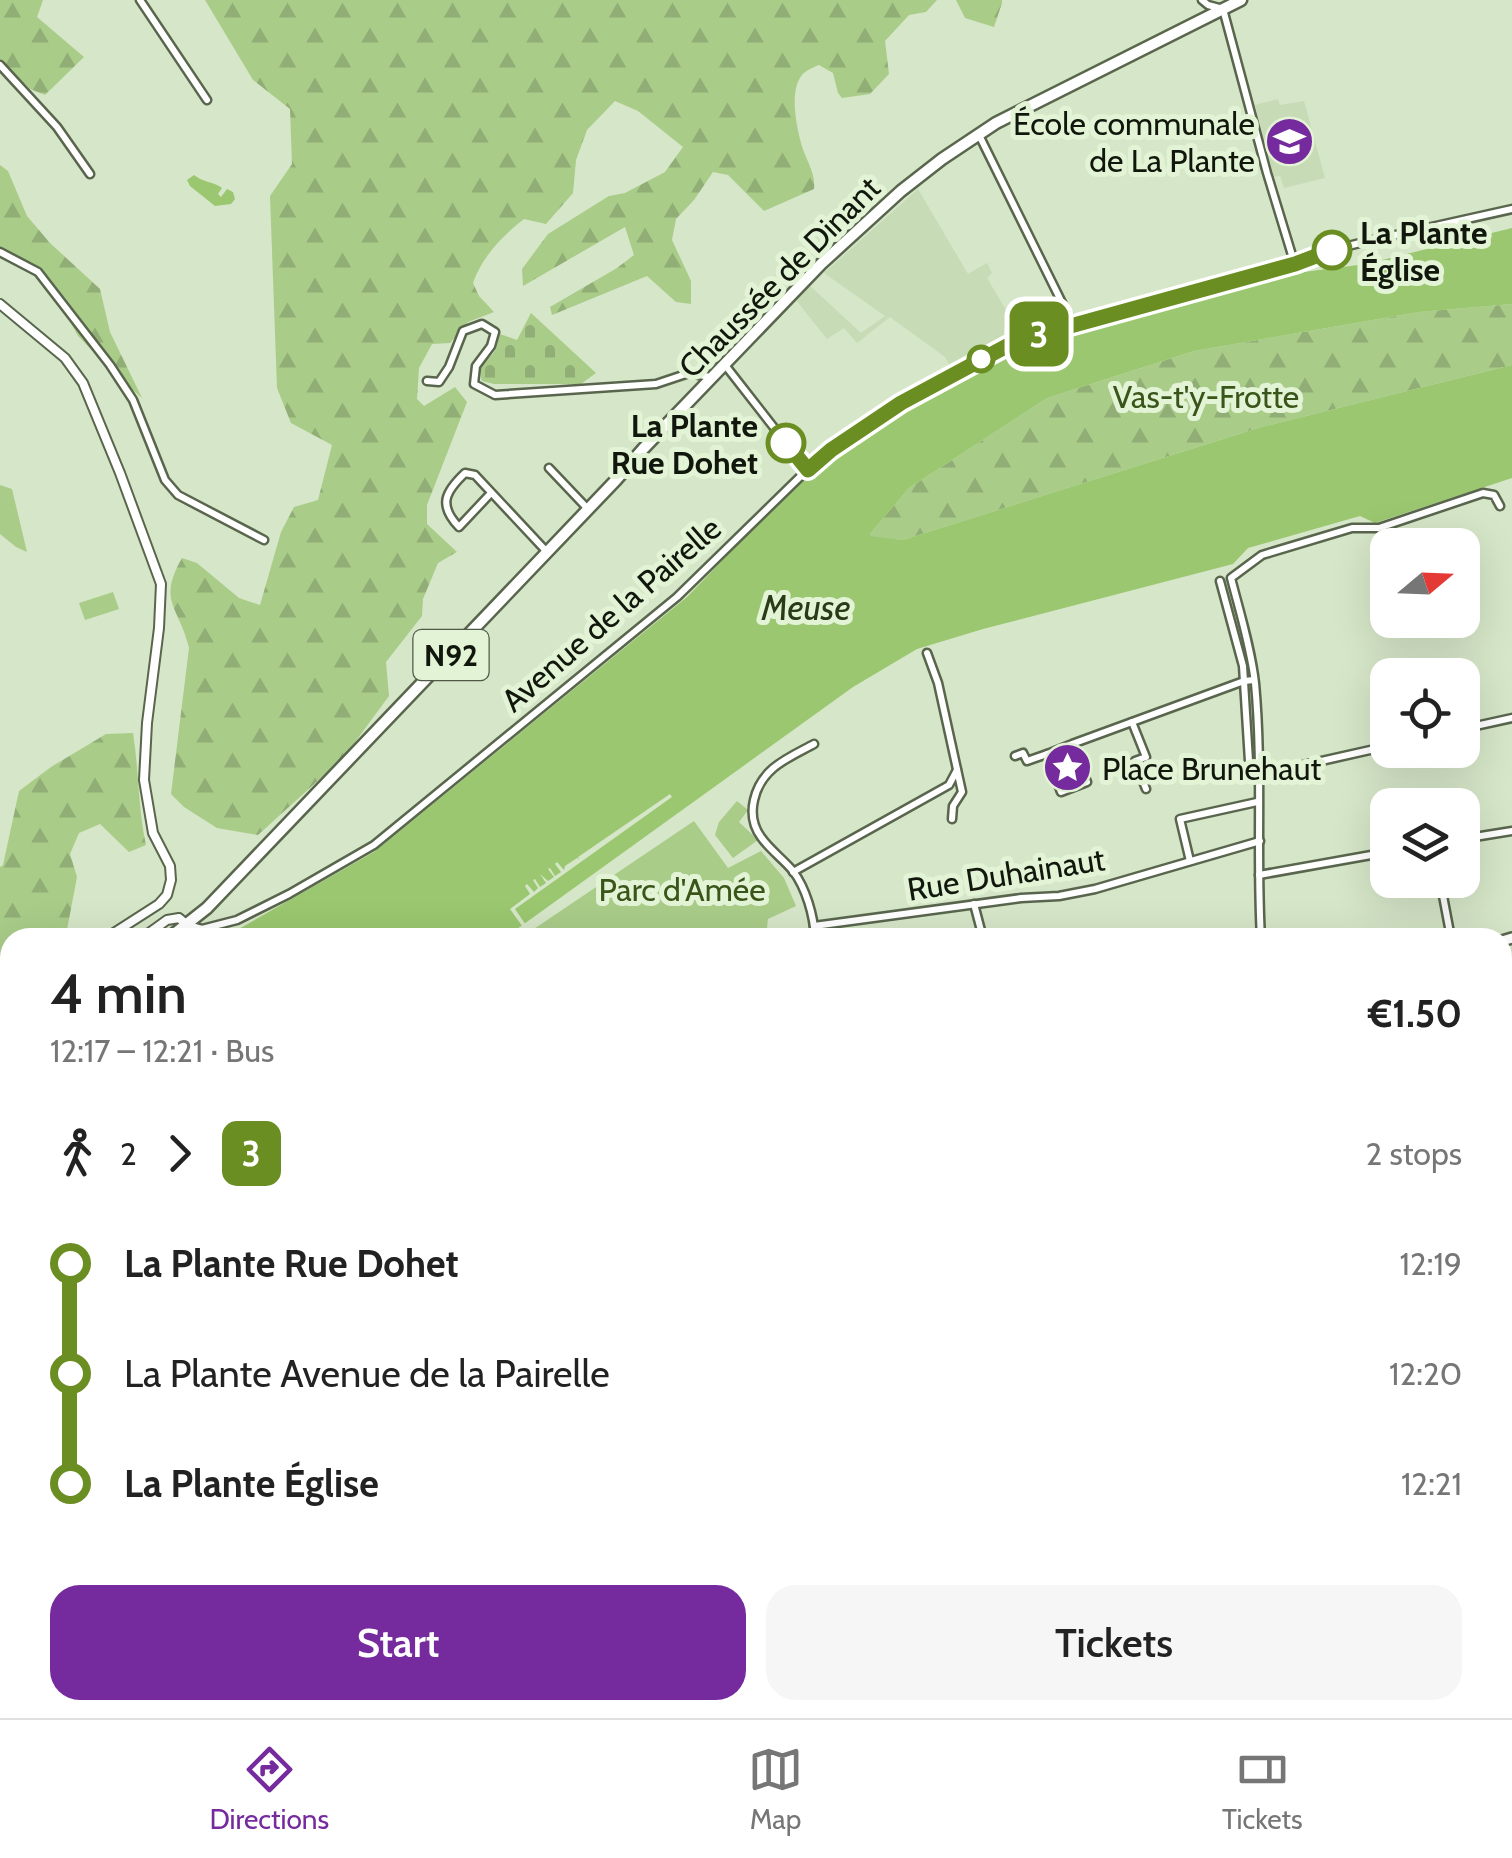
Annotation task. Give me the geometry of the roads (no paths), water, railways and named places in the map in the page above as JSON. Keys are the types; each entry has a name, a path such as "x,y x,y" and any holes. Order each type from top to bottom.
{"main road":[{"name":"Chaussée de Dinant","path":"183,928 220,895 363,747 724,364 845,242 901,192 978,134 1241,0"}],"street":[{"path":"140,0 207,100"},
{"path":"1202,0 1224,8 1295,264"},
{"path":"0,65 57,126 90,174"},
{"path":"978,134 1073,325"},
{"name":"Avenue de la Pairelle","path":"206,928 236,920 374,844 677,597 831,450 940,380 1016,341 1295,264 1332,250 1512,209"},
{"path":"0,252 38,272 110,365 133,400 165,480 178,495 264,540"},
{"path":"0,304 65,358 83,383 160,584 162,599 144,780 153,833 170,866 172,880 167,896 159,904 122,928"},
{"path":"426,381 439,382 450,367 464,331 482,324 495,332 491,346 476,366 474,384 495,395 656,384 689,373 712,377"},
{"path":"724,364 808,470"},
{"path":"548,468 588,509"},
{"path":"492,492 459,527 447,514 446,502 452,486 465,473 475,474 492,492 547,552"},
{"path":"1255,776 1254,680 1231,578 1262,555 1352,528 1379,528 1482,494 1494,495 1500,506"},
{"path":"1220,581 1243,666 1260,840 1261,928"},
{"path":"927,654 938,683 962,792 952,819"},
{"path":"1015,756 1023,753 1027,761 1254,680"},
{"path":"1480,725 1512,718"},
{"path":"1132,722 1146,757 1135,761 1146,789"},
{"path":"814,744 768,771 757,786 752,805 756,829 770,850 793,872 814,926"},
{"path":"1047,754 1061,792 1087,782 1072,744"},
{"path":"1255,776 1370,750"},
{"path":"793,872 949,786 957,770"},
{"path":"949,786 954,806"},
{"path":"1190,861 1180,819 1257,802"},
{"path":"1480,836 1512,830"},
{"name":"Rue Duhainaut","path":"814,926 1059,896 1260,840"},
{"path":"1259,875 1370,855"},
{"path":"1443,898 1449,928"},
{"path":"974,904 980,928"},
{"path":"156,928 179,918 187,925"},
{"name":"Avenue de la Pairelle","path":"187,925 198,928"}],"water":[{"path":"194,175 222,188 218,194 221,197 227,189 235,199 231,204 215,206 190,186 187,180"},
{"name":"Meuse","path":"1512,228 1512,304 1419,312 1194,351 1047,398 909,488 868,536 903,540 1258,428 1512,365 1512,478 1375,523 1360,516 1248,548 1233,564 917,649 853,687 518,928 241,928 374,852 687,597 792,488 834,454 912,404 1017,346 1288,274 1366,264"}],"place":[{"name":"École communale de La Plante","path":"1290,141"},
{"name":"La Plante Église","path":"1332,250"},
{"name":"La Plante Rue Dohet","path":"786,443"},
{"name":"Place Brunehaut","path":"1067,768"}],"park label":[{"name":"Vas-t'y-Frotte","path":"1206,396"},
{"name":"Parc d'Amée","path":"682,889"}]}
